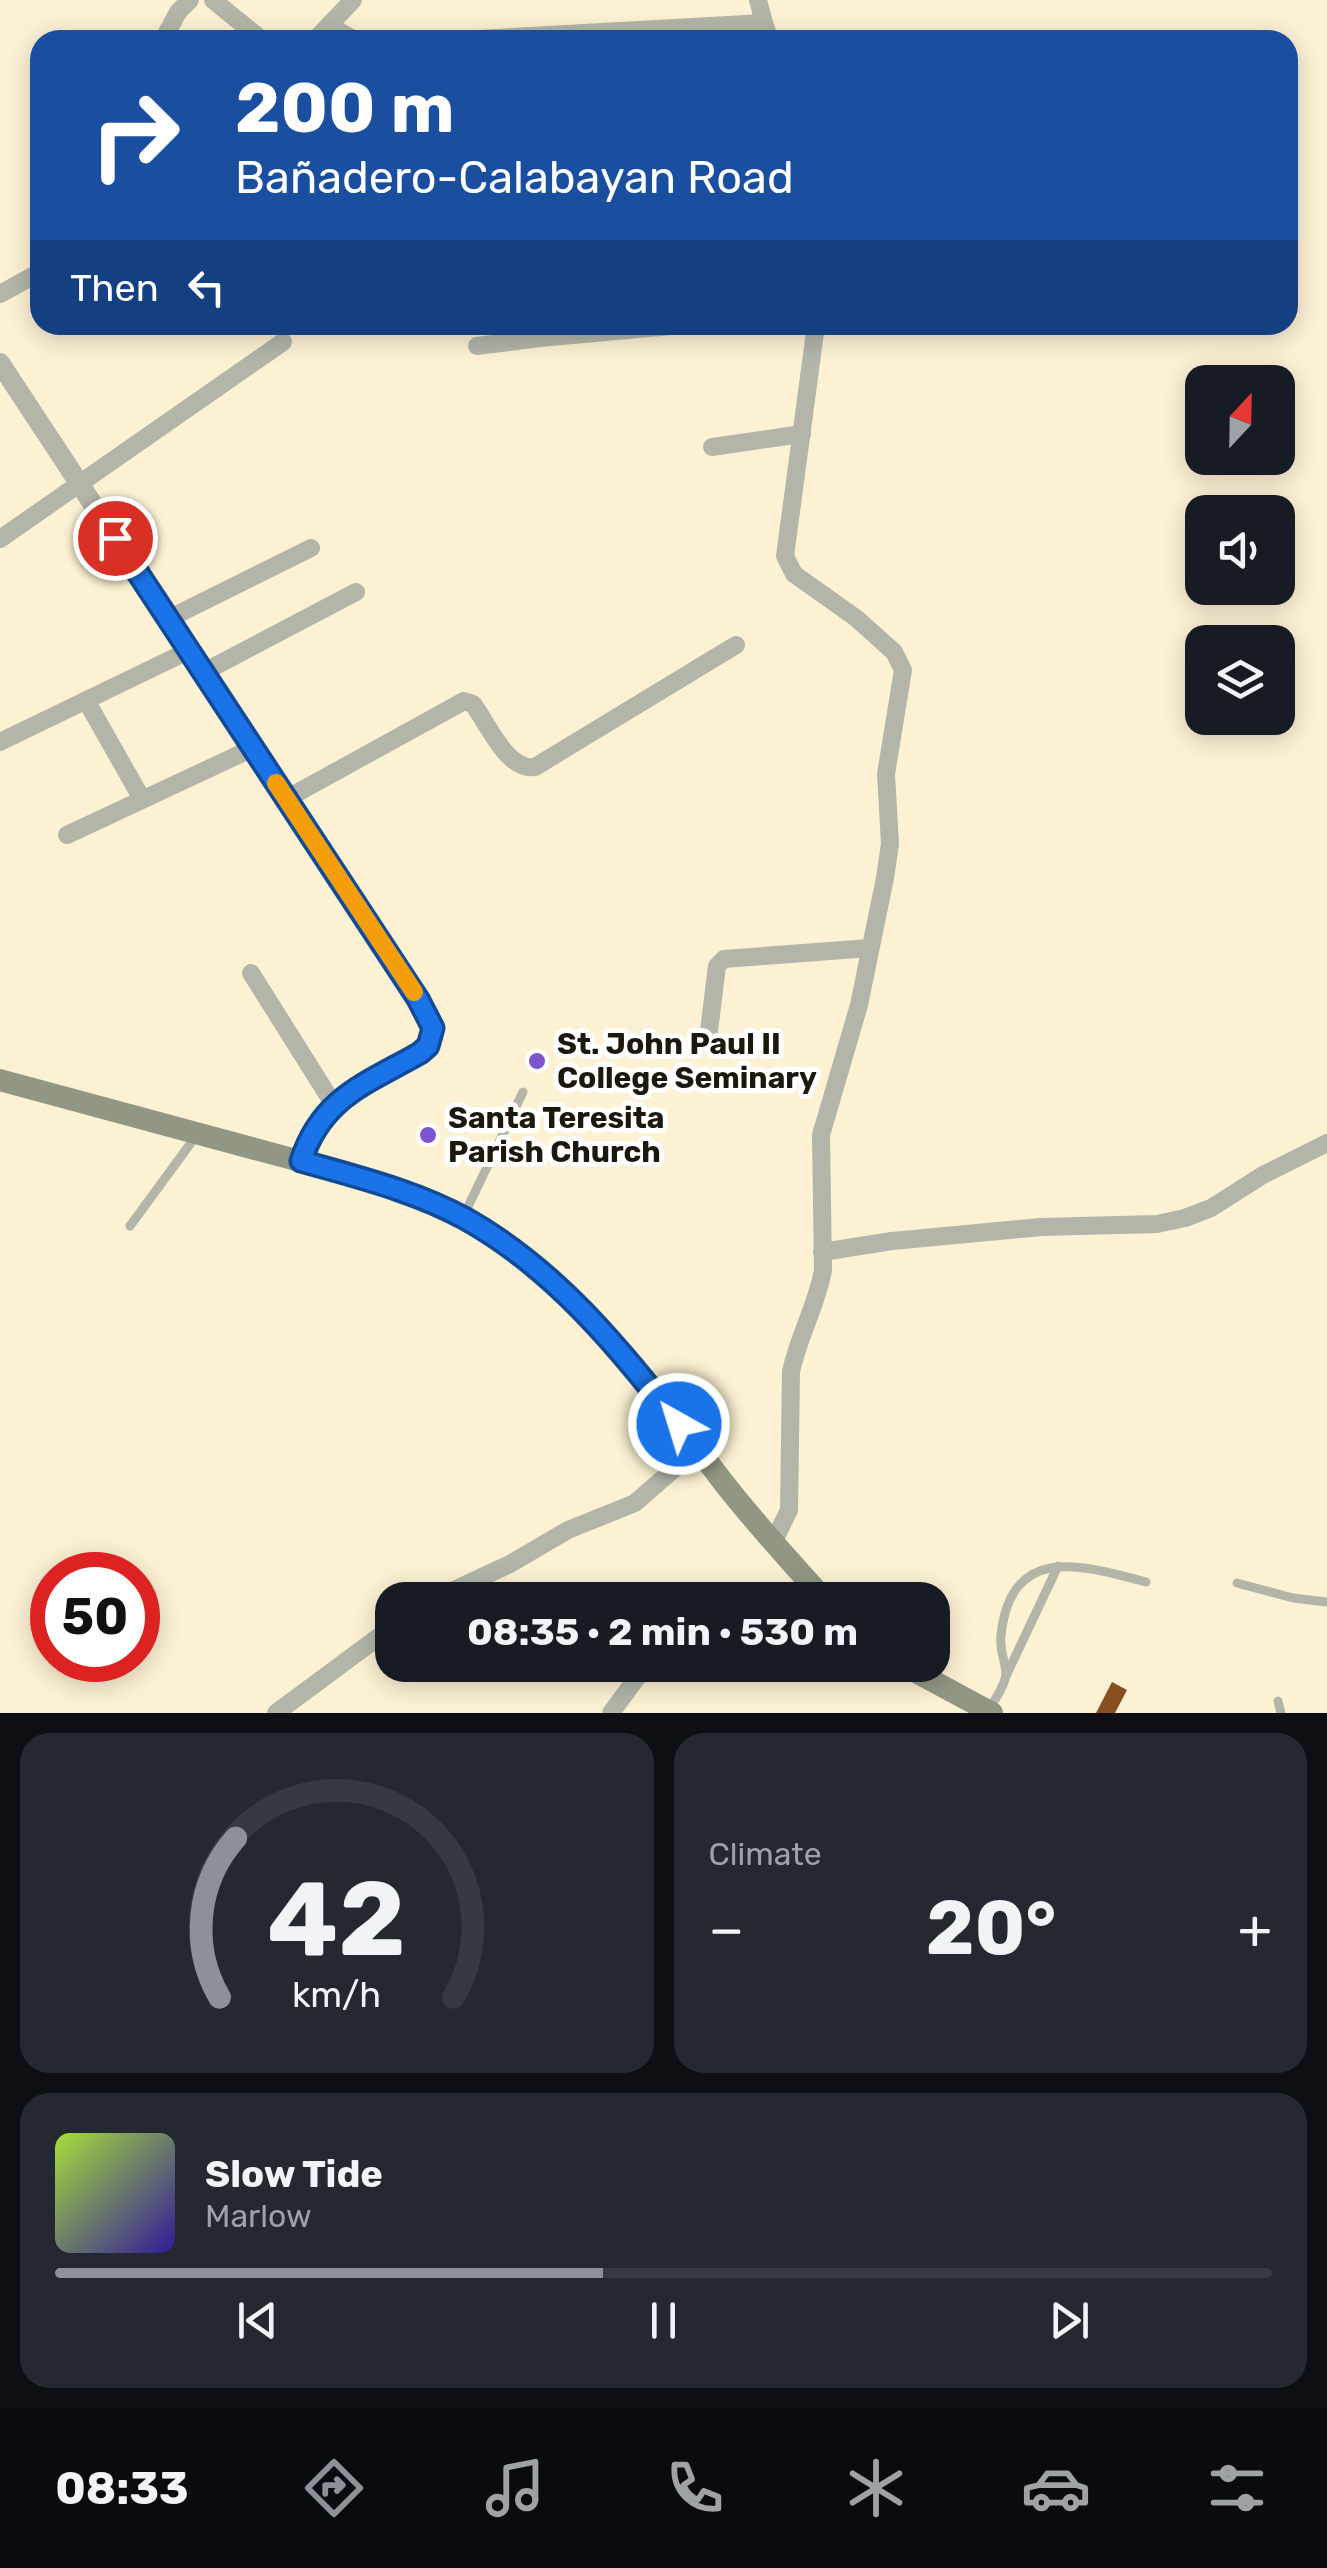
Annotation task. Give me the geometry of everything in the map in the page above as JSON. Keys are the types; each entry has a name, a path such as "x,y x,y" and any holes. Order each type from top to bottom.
{"main road":[{"path":"0,1080 409,1193 463,1218 524,1258 590,1317 810,1582"},
{"path":"934,1682 990,1712"}],"street":[{"path":"168,30 190,0"},
{"path":"213,0 250,30"},
{"path":"325,30 354,0"},
{"path":"758,0 767,30"},
{"path":"0,294 30,278"},
{"path":"477,346 526,335"},
{"path":"774,1543 786,1521 790,1500 790,1372 820,1288 820,1135 850,1040 890,844 886,774 903,670 894,652 788,566 784,548 815,335"},
{"path":"0,539 282,342"},
{"path":"0,364 418,999 433,1028 428,1046 420,1053 334,1105 314,1128 301,1161"},
{"path":"712,447 802,434"},
{"path":"168,619 311,548"},
{"path":"204,672 356,592"},
{"path":"286,799 464,701 474,704 514,763 535,767 736,645"},
{"path":"0,742 190,650"},
{"path":"87,702 142,799"},
{"path":"67,835 253,748"},
{"path":"708,1039 718,966 724,958 870,948"},
{"path":"251,973 334,1105"},
{"path":"822,1252 1041,1226 1157,1224 1185,1218 1211,1208 1263,1174 1327,1143"},
{"path":"472,1582 568,1530 635,1503 698,1448"},
{"path":"276,1713 375,1640"},
{"path":"611,1713 634,1682"}],"lane":[{"path":"463,1218 523,1092"},
{"path":"130,1226 198,1133"},
{"path":"1006,1676 1001,1660 1001,1628 1016,1588 1029,1574 1058,1566 1082,1566 1146,1582"},
{"path":"990,1712 1058,1566"},
{"path":"1237,1583 1327,1602"},
{"path":"1278,1702 1281,1713"}],"building":[{"path":"1112,1682 1127,1690 1115,1713 1096,1713"}],"slow traffic":[{"path":"276,783 414,992"}],"place":[{"name":"St. John Paul II College Seminary","path":"537,1061"},
{"name":"Santa Teresita Parish Church","path":"428,1135"}],"route":[{"path":"115,538 418,999 433,1028 428,1046 420,1053 348,1094 322,1116 301,1161 409,1193 484,1230 524,1258 590,1317 679,1424"}]}
